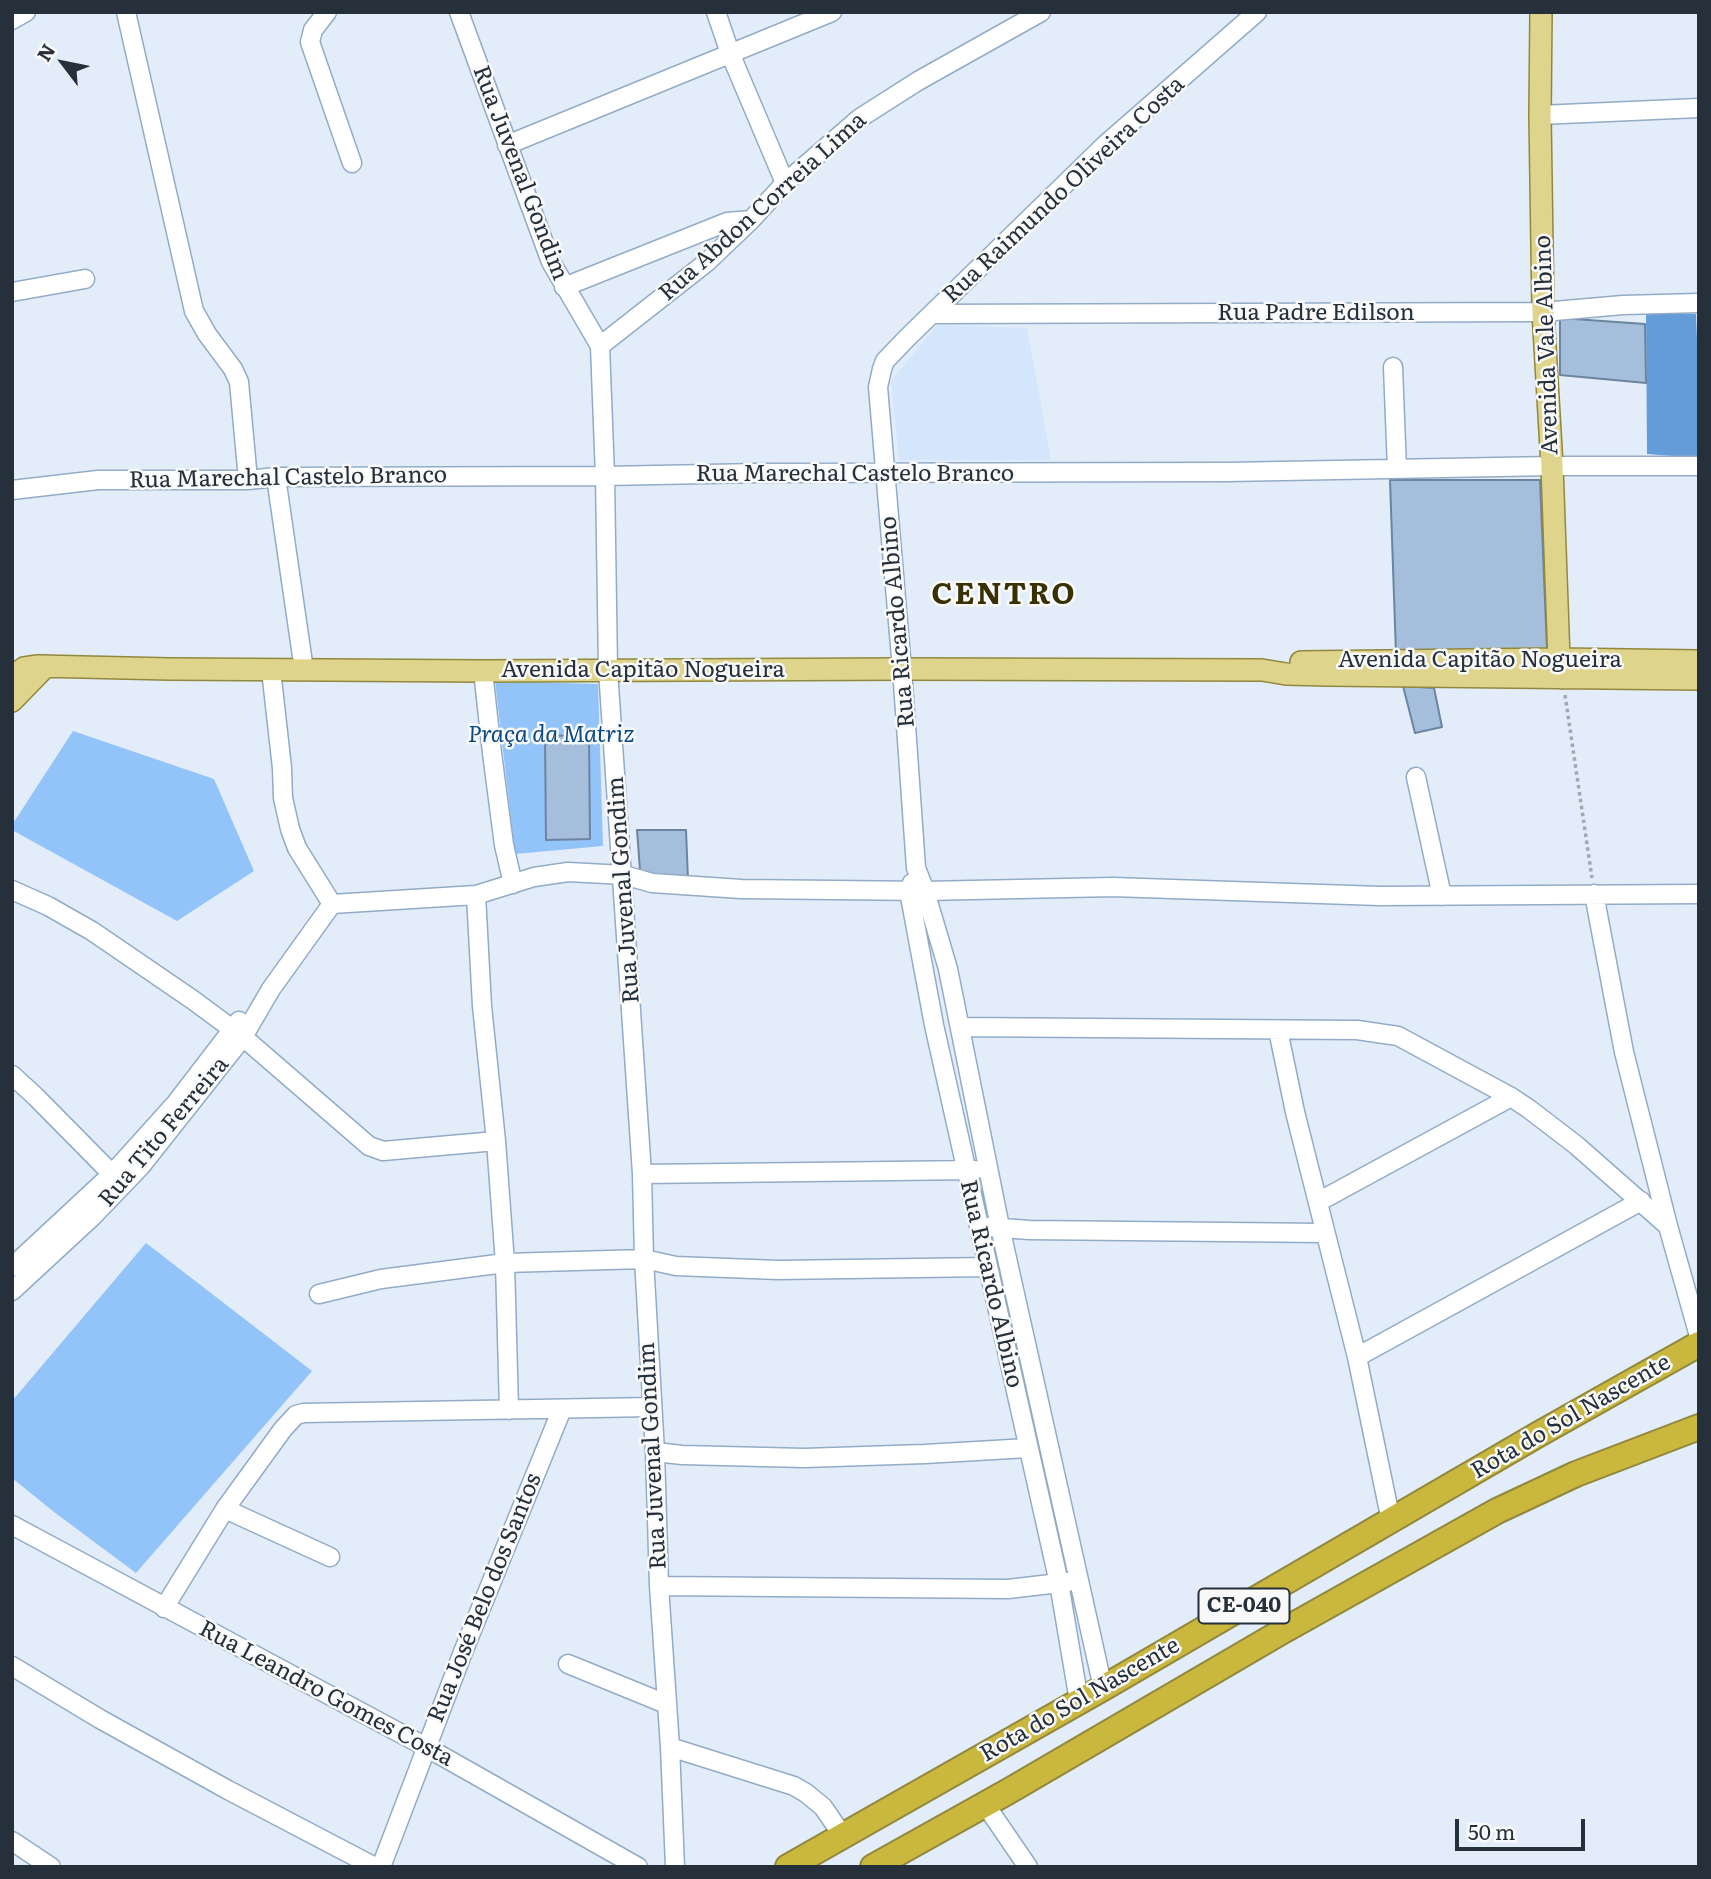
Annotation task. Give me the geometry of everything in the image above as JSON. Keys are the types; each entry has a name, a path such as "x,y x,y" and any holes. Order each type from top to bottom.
{"highway":[{"name":"Rota do Sol Nascente","path":"788,1867 1699,1344"},
{"name":"Rota do Sol Nascente","path":"873,1867 1497,1511 1576,1474 1699,1426"}],"main road":[{"name":"Avenida Vale Albino","path":"1541,12 1543,312 1561,668"},
{"name":"Avenida Capitão Nogueira","path":"16,671 46,666 484,671 1262,670 1314,675 1699,661"},
{"path":"12,701 46,666"},
{"name":"Avenida Capitão Nogueira","path":"1561,668 1699,679"}],"street":[{"path":"12,20 26,12"},
{"path":"126,12 194,311 239,382 248,480"},
{"path":"327,12 313,30 310,43 352,163"},
{"name":"Rua Juvenal Gondim","path":"458,12 551,262 600,346 608,670 624,875 642,1174 643,1259 675,1867"},
{"path":"716,12 730,53 785,183"},
{"path":"507,145 832,12"},
{"name":"Rua Abdon Correia Lima","path":"600,346 706,262 751,220 785,183 860,118 918,81 1041,12"},
{"name":"Rua Raimundo Oliveira Costa","path":"880,376 885,361 1105,145 1257,12"},
{"path":"1540,115 1699,108"},
{"path":"564,287 727,222 751,220"},
{"path":"12,292 85,279"},
{"name":"Rua Padre Edilson","path":"933,314 1543,312 1623,305 1699,303"},
{"path":"1393,367 1397,469"},
{"name":"Rua Ricardo Albino","path":"880,376 878,410 902,669 917,891 934,1026 1059,1583 1079,1701"},
{"name":"Rua Marechal Castelo Branco","path":"12,490 98,480 1699,466"},
{"path":"275,478 304,670"},
{"path":"271,670 283,798 290,829 297,848 332,904 476,895 534,877 568,872 624,875 652,883 741,888 917,891 1112,887 1380,896 1699,894"},
{"path":"484,671 504,845 513,884"},
{"path":"1416,777 1442,896"},
{"path":"12,890 48,906 92,931 193,1000 238,1033 359,1139 375,1149 383,1151 496,1141"},
{"name":"Rua Ricardo Albino","path":"917,891 948,969 1000,1227 1103,1688"},
{"path":"1594,894 1624,1052 1699,1336"},
{"path":"476,895 482,1006 505,1263 509,1410"},
{"name":"Rua Tito Ferreira","path":"12,1291 92,1217 141,1166 332,904"},
{"path":"960,1027 1357,1030 1398,1036 1511,1097 1576,1144 1668,1226"},
{"path":"1278,1030 1295,1112 1357,1357 1391,1521"},
{"name":"Rua Tito Ferreira","path":"12,1267 111,1174 238,1033"},
{"path":"12,1075 61,1121 111,1174"},
{"path":"1318,1202 1511,1097"},
{"path":"642,1174 966,1171 988,1168"},
{"path":"1357,1357 1642,1202"},
{"path":"979,1226 1029,1230 1325,1233"},
{"path":"319,1294 381,1279 505,1263 643,1259 676,1266 778,1270 988,1267"},
{"path":"1006,1349 1026,1343"},
{"path":"164,1608 225,1509 296,1415 652,1406"},
{"name":"Rua José Belo dos Santos","path":"381,1867 426,1747 562,1409"},
{"path":"655,1452 804,1458 1028,1448"},
{"path":"225,1509 330,1557"},
{"name":"Rua Leandro Gomes Costa","path":"12,1525 426,1747 638,1867"},
{"name":"Rua Juvenal Gondim","path":"659,1586 1008,1589 1080,1580"},
{"path":"568,1664 666,1704"},
{"path":"12,1666 112,1726 374,1867"},
{"path":"670,1747 794,1786 823,1807 843,1836"},
{"path":"985,1804 1028,1867"},
{"path":"12,1841 51,1867"}],"path":[{"path":"1561,668 1594,894"}],"shaded area":[{"path":"1646,312 1696,314 1699,458 1647,454"},
{"path":"937,325 1027,328 1051,460 899,460 891,381"}],"green space":[{"name":"Praça da Matriz","path":"495,681 598,684 603,846 515,854"},
{"path":"73,731 214,779 254,871 177,921 12,830 12,825"},
{"path":"146,1243 312,1371 136,1573 12,1478 12,1401"}],"building":[{"path":"1560,318 1645,324 1646,383 1560,375"},
{"path":"1390,480 1540,480 1547,649 1396,654"},
{"path":"1403,686 1434,688 1442,727 1415,733"},
{"path":"589,735 590,839 546,840 545,736"},
{"path":"637,830 686,830 688,880 653,878 640,870"}],"district":[{"name":"CENTRO","path":"1004,595"}]}
